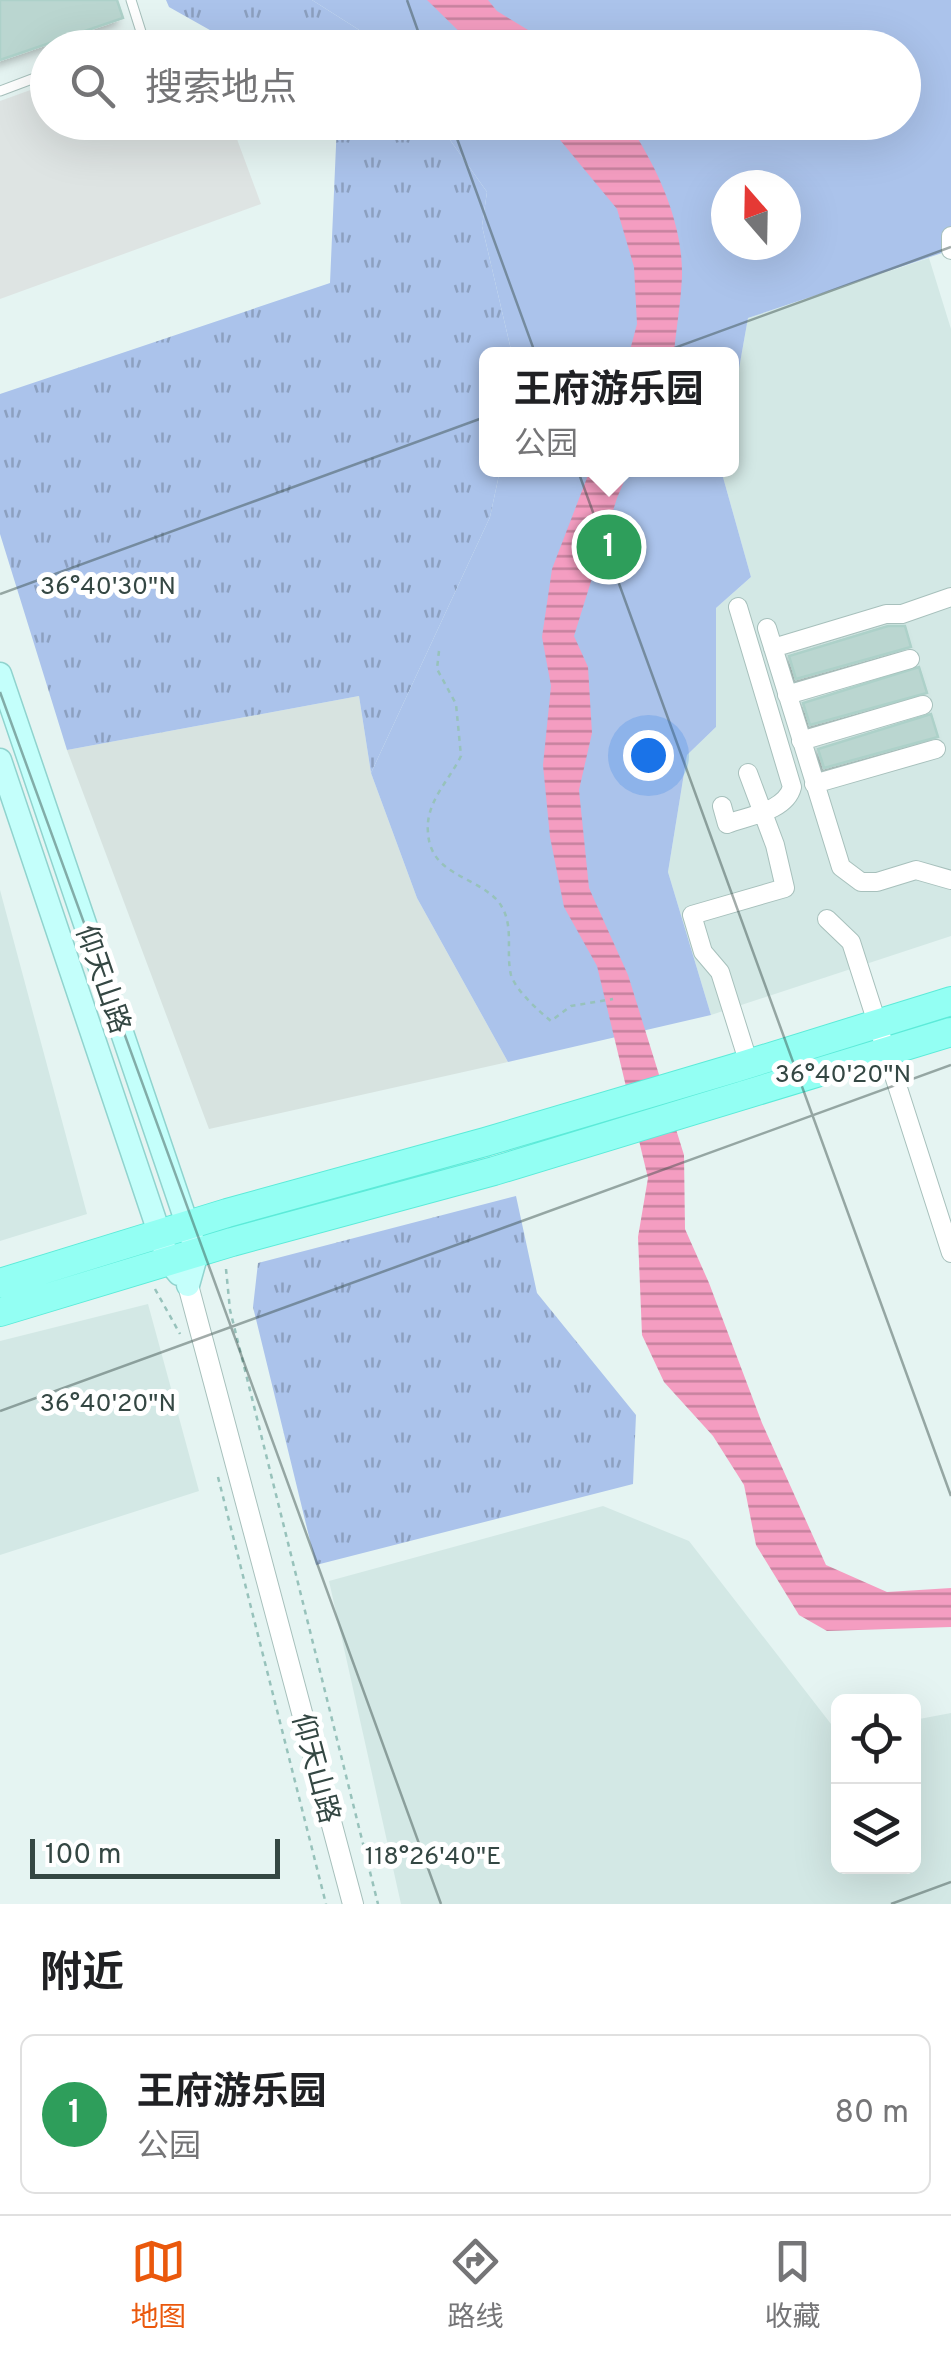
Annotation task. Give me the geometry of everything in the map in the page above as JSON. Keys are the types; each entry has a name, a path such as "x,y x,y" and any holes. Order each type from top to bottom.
{"main road":[{"name":"仰天山路","path":"0,674 197,1254"},
{"name":"仰天山路","path":"0,760 169,1262 188,1284"},
{"path":"0,1284 742,1066 951,1000"},
{"path":"0,1312 232,1242 494,1171 951,1032"},
{"path":"188,1284 197,1254"}],"street":[{"path":"951,236 951,250"},
{"path":"773,648 951,597"},
{"path":"722,806 726,824 780,805 790,797 792,787 738,606"},
{"path":"767,628 834,852 849,875 861,882 877,882 916,870 951,880"},
{"path":"787,695 910,659"},
{"path":"802,741 924,705"},
{"path":"814,784 936,749"},
{"path":"742,1066 720,972 703,952 692,915 784,888 748,773"},
{"path":"828,920 850,942 951,1253"},
{"name":"仰天山路","path":"188,1284 353,1904"}],"lane":[{"path":"131,0 141,30"},
{"path":"0,91 30,80"}],"path":[{"path":"439,650 437,669 456,704 461,756 446,777 428,816 428,836 437,860 496,900 509,929 512,980 552,1021 570,1006 613,999"},
{"path":"232,1242 226,1270 230,1310 378,1904"},
{"path":"135,1272 160,1292 186,1346"},
{"path":"219,1478 326,1904"}],"shaded area":[{"path":"427,0 488,0 497,11 528,30 458,30"},
{"path":"30,90 30,140 237,140 261,204 0,299 0,101"},
{"path":"560,140 638,140 649,158 673,215 681,256 675,347 631,347 637,324 634,267 617,209"},
{"path":"929,258 951,329 951,936 711,1015 668,872 687,755 716,727 716,608 751,577 723,477 739,477 739,369 748,318"},
{"path":"587,477 626,477 574,636 588,667 592,733 579,790 589,888 628,975 684,1155 685,1229 762,1423 826,1565 887,1592 951,1588 951,1627 827,1631 799,1615 756,1545 744,1485 713,1436 664,1382 642,1335 638,1237 648,1178 597,966 564,907 550,837 543,765 551,686 542,637 552,569"},
{"path":"359,696 371,773 417,898 508,1062 209,1129 67,750"},
{"path":"0,890 87,1214 0,1241"},
{"path":"148,1304 199,1491 0,1555 0,1341"},
{"path":"603,1506 689,1541 831,1724 831,1874 921,1874 921,1719 951,1713 951,1904 401,1904 329,1581"}],"green space":[{"path":"166,0 312,0 359,30 210,30 169,7"},
{"path":"312,0 951,0 951,250 748,318 739,369 739,347 510,347 482,226 487,192 450,140 921,140 921,30 359,30"},
{"path":"336,140 450,140 487,192 482,226 510,347 479,347 479,477 499,477 490,517 371,773 359,696 67,750 0,534 0,394 330,283"},
{"path":"499,477 723,477 751,577 716,608 716,727 687,755 668,872 711,1015 508,1062 417,898 371,773 490,517"},
{"path":"516,1196 537,1293 636,1415 633,1484 316,1565 253,1307 258,1263"}],"building":[{"path":"0,0 117,0 123,18 88,30 30,30 30,50 0,60"},
{"path":"888,626 905,626 911,647 796,679 789,656"},
{"path":"919,667 927,693 810,725 803,703"},
{"path":"931,714 938,737 824,768 818,749"}],"place":[{"name":"王府游乐园","path":"609,547"}]}
